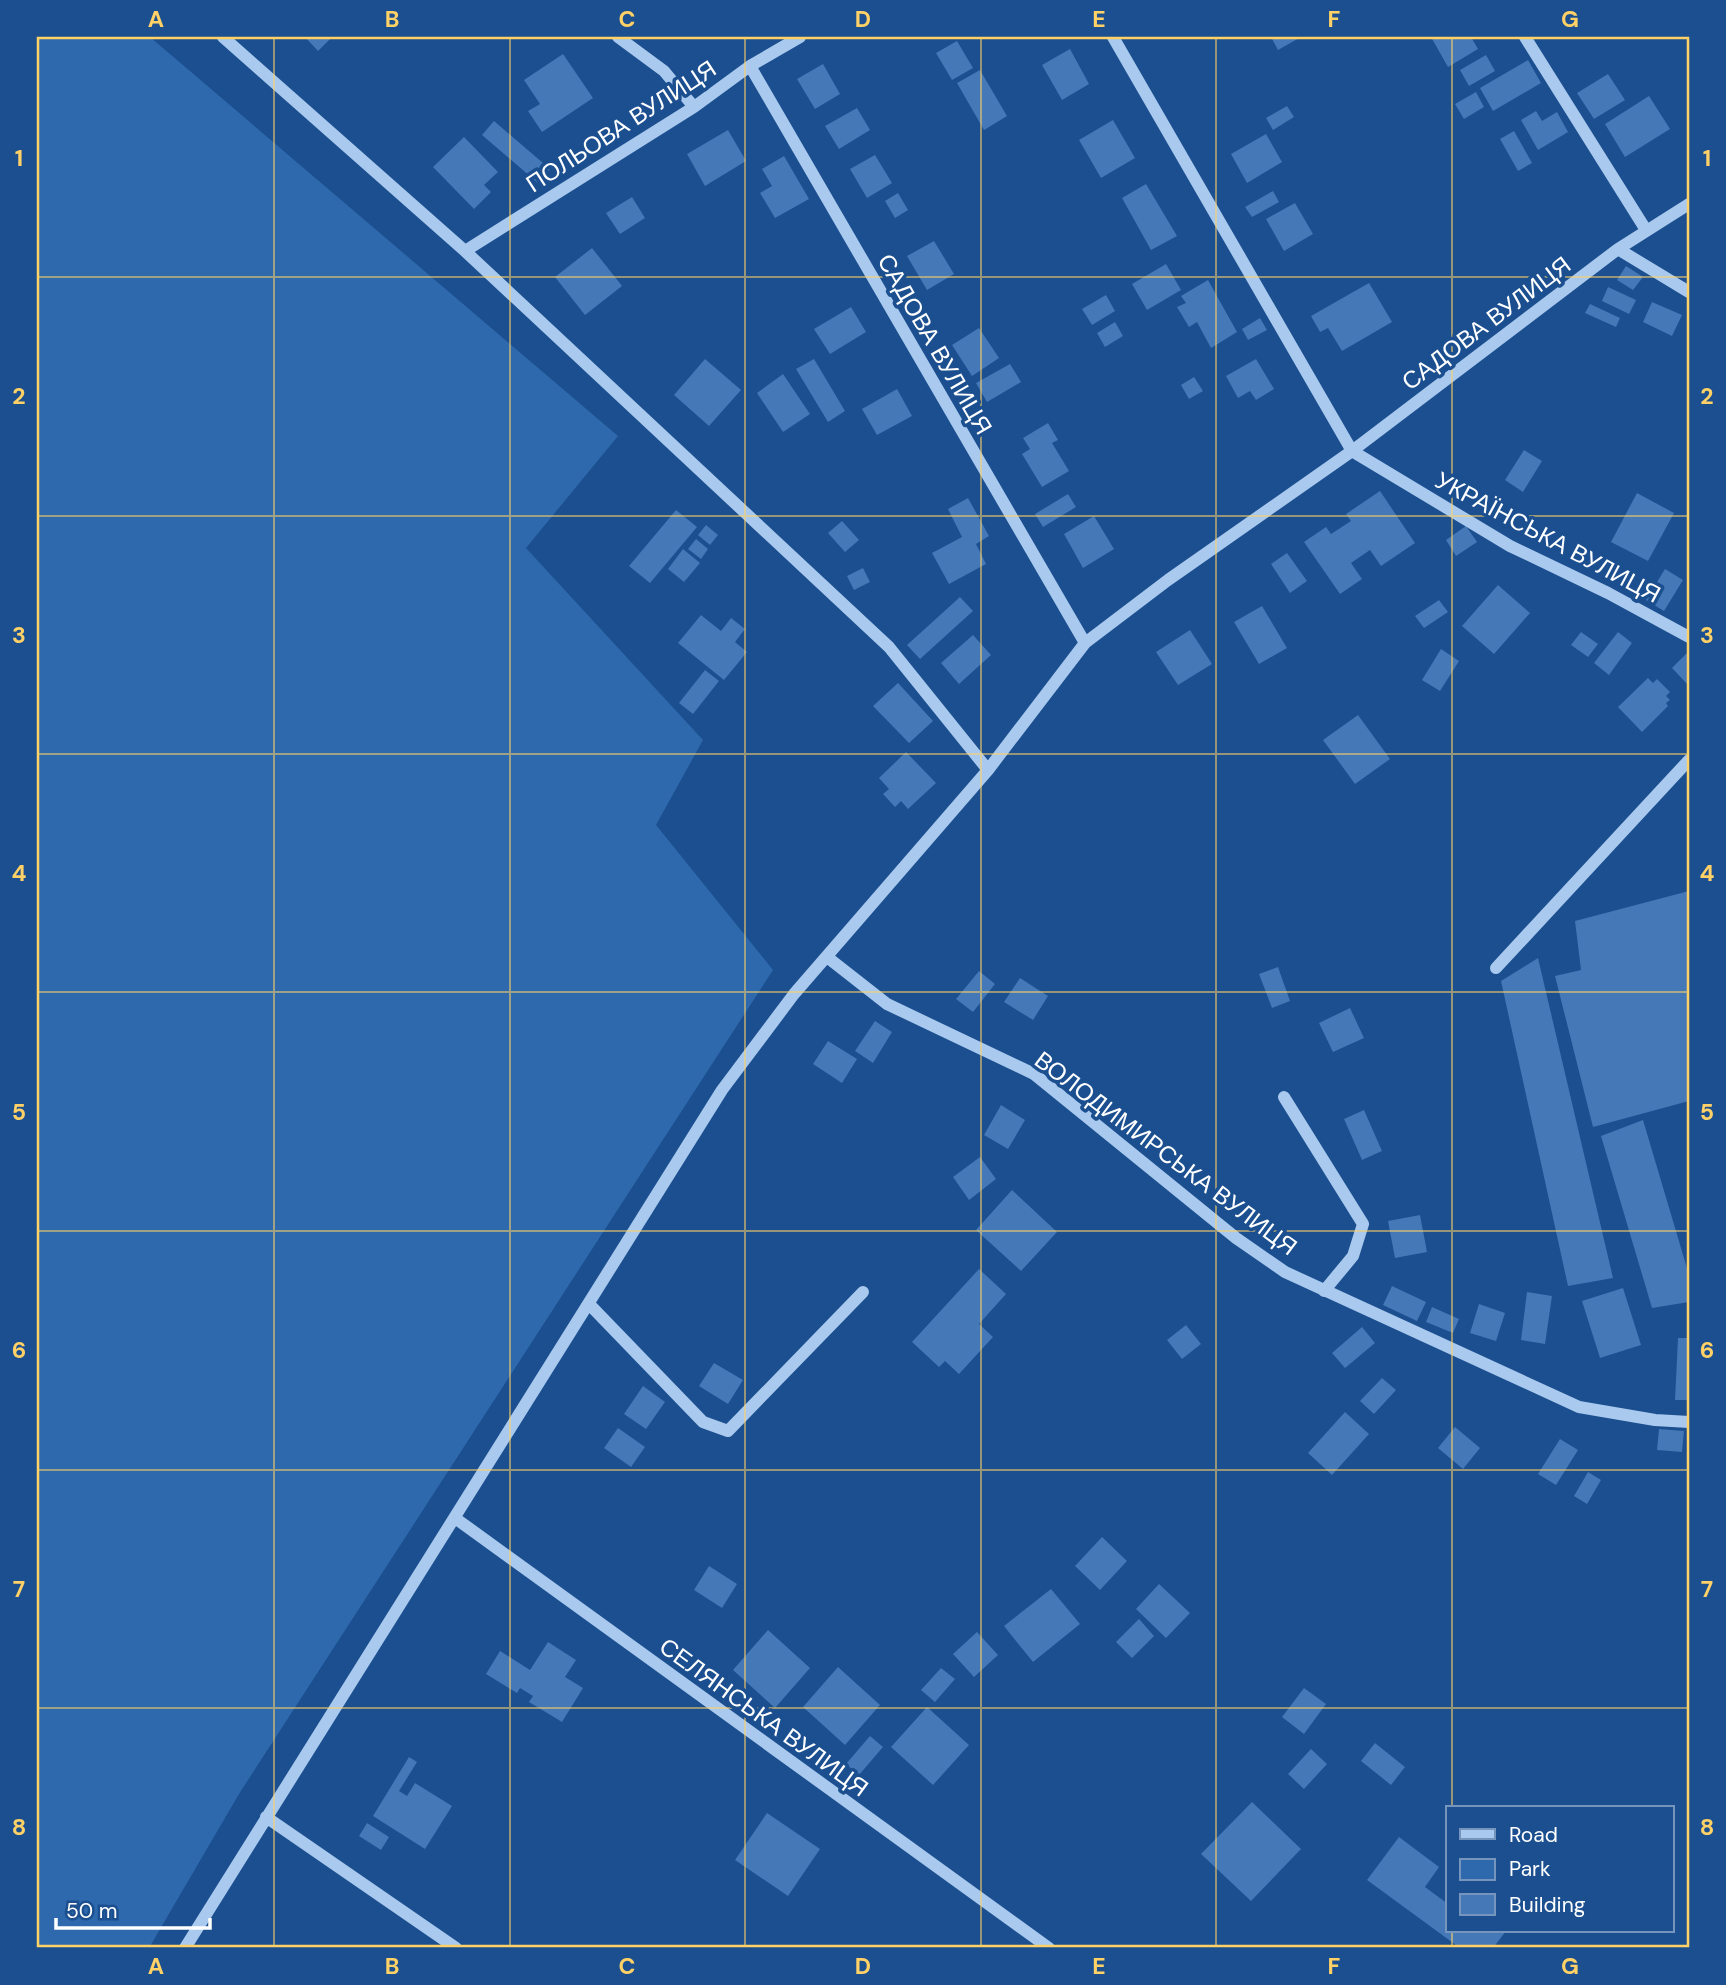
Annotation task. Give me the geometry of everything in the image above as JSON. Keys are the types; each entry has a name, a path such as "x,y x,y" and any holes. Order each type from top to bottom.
{"street":[{"path":"223,37 465,251 889,647 988,770"},
{"path":"618,37 664,71 694,107"},
{"name":"ПОЛЬОВА ВУЛИЦЯ","path":"465,251 694,107 750,66 800,37"},
{"path":"1113,37 1352,451"},
{"path":"1525,37 1646,230"},
{"name":"САДОВА ВУЛИЦЯ","path":"750,66 1085,643"},
{"name":"САДОВА ВУЛИЦЯ","path":"185,1948 722,1090 794,994 988,770 1085,643 1168,580 1352,451 1618,249 1689,204"},
{"path":"1618,249 1689,292"},
{"name":"УКРАЇНСЬКА ВУЛИЦЯ","path":"1352,451 1510,546 1608,593 1689,637"},
{"path":"1496,968 1689,760"},
{"name":"ВОЛОДИМИРСЬКА ВУЛИЦЯ","path":"827,957 887,1004 1034,1074 1236,1238 1285,1272 1579,1407 1655,1420 1689,1422"},
{"path":"1284,1097 1363,1224 1353,1256 1324,1291"},
{"path":"589,1304 703,1422 728,1432 863,1292"},
{"name":"СЕЛЯНСЬКА ВУЛИЦЯ","path":"454,1518 1042,1947"},
{"path":"266,1817 456,1948"}],"green space":[{"path":"37,37 150,37 618,436 526,548 703,740 656,825 773,970 239,1794 149,1948 37,1948"}],"building":[{"path":"305,37 332,37 318,51"},
{"path":"1271,37 1301,37 1278,50"},
{"path":"1431,37 1471,37 1478,49 1448,67"},
{"path":"957,41 973,68 952,80 936,53"},
{"path":"1070,49 1089,84 1062,100 1042,65"},
{"path":"563,54 593,98 542,132 528,111 540,104 524,80"},
{"path":"1486,55 1495,71 1469,86 1460,70"},
{"path":"1528,60 1541,83 1493,111 1480,88"},
{"path":"823,64 840,94 815,109 797,79"},
{"path":"980,70 1007,116 984,130 957,83"},
{"path":"1608,74 1625,100 1594,119 1577,93"},
{"path":"1476,92 1484,107 1464,119 1455,104"},
{"path":"1649,96 1670,129 1625,157 1605,124"},
{"path":"1287,106 1294,117 1273,130 1266,118"},
{"path":"857,108 870,130 839,149 825,126"},
{"path":"1536,111 1542,121 1557,112 1568,132 1538,150 1521,120"},
{"path":"1113,120 1135,158 1101,178 1079,140"},
{"path":"494,121 550,169 538,183 482,135"},
{"path":"728,130 746,161 705,186 687,154"},
{"path":"1514,131 1532,163 1518,171 1500,139"},
{"path":"1266,134 1282,162 1247,183 1231,154"},
{"path":"464,137 498,172 484,185 491,192 474,209 433,167"},
{"path":"875,155 892,183 867,198 850,169"},
{"path":"784,156 809,199 775,218 760,193 772,186 762,169"},
{"path":"1146,184 1177,236 1151,250 1122,198"},
{"path":"1273,191 1279,202 1252,217 1245,207"},
{"path":"898,193 908,210 895,218 885,201"},
{"path":"632,197 645,218 620,234 606,213"},
{"path":"1295,203 1313,234 1284,251 1266,219"},
{"path":"934,241 954,274 927,290 907,256"},
{"path":"592,248 622,286 585,315 555,277"},
{"path":"1166,264 1181,290 1147,310 1132,284"},
{"path":"1626,266 1643,277 1633,290 1617,280"},
{"path":"1208,280 1237,332 1211,348 1197,322 1189,327 1177,307 1186,303 1181,296"},
{"path":"1369,283 1392,322 1342,351 1328,328 1320,332 1311,316"},
{"path":"1608,287 1636,300 1629,314 1602,301"},
{"path":"1106,295 1115,311 1092,325 1082,309"},
{"path":"1652,302 1682,315 1672,336 1643,322"},
{"path":"1590,304 1620,318 1616,327 1585,313"},
{"path":"851,307 866,332 830,354 814,329"},
{"path":"1260,318 1267,330 1248,340 1242,329"},
{"path":"1115,322 1123,336 1105,347 1097,333"},
{"path":"979,328 999,358 972,376 952,345"},
{"path":"705,359 741,390 709,426 674,395"},
{"path":"814,359 845,411 828,422 796,369"},
{"path":"1256,359 1274,389 1256,400 1250,391 1238,398 1226,376"},
{"path":"1010,364 1021,382 987,402 976,383"},
{"path":"783,374 810,414 783,432 757,393"},
{"path":"1194,377 1203,391 1189,399 1181,385"},
{"path":"897,389 912,416 877,435 862,409"},
{"path":"1048,423 1058,440 1052,443 1069,471 1042,487 1022,454 1030,449 1023,438"},
{"path":"1524,450 1542,461 1523,492 1505,480"},
{"path":"1380,491 1415,543 1381,566 1370,550 1351,563 1362,579 1340,594 1304,542 1326,527 1331,534 1351,521 1346,514"},
{"path":"1637,493 1674,513 1648,561 1611,542"},
{"path":"1068,494 1076,507 1043,527 1035,514"},
{"path":"968,498 989,536 976,544 986,564 949,584 932,553 962,537 948,509"},
{"path":"676,510 697,527 650,583 629,566"},
{"path":"1094,516 1114,549 1083,568 1064,534"},
{"path":"842,521 859,540 845,552 828,533"},
{"path":"706,525 718,535 710,545 698,535"},
{"path":"1466,526 1477,542 1456,556 1446,540"},
{"path":"696,539 708,549 701,559 688,549"},
{"path":"683,549 700,563 684,582 668,569"},
{"path":"1287,553 1307,581 1290,593 1271,564"},
{"path":"863,568 870,582 854,590 847,576"},
{"path":"1665,569 1683,580 1664,611 1646,600"},
{"path":"1498,585 1530,613 1494,654 1462,626"},
{"path":"960,597 973,611 920,659 907,645"},
{"path":"1439,600 1448,612 1424,628 1415,616"},
{"path":"1262,606 1287,648 1259,664 1234,622"},
{"path":"701,615 721,631 731,618 745,629 735,642 747,652 724,680 678,643"},
{"path":"1190,630 1212,664 1178,685 1156,652"},
{"path":"1581,632 1598,644 1588,657 1571,645"},
{"path":"1618,632 1632,643 1609,675 1594,663"},
{"path":"973,635 991,655 959,684 941,663"},
{"path":"1441,649 1459,661 1440,691 1422,680"},
{"path":"1689,651 1689,686 1672,668"},
{"path":"705,670 719,681 693,714 679,703"},
{"path":"1648,678 1653,683 1657,679 1670,692 1666,696 1670,700 1666,703 1668,706 1642,732 1618,707"},
{"path":"898,683 933,721 909,743 873,706"},
{"path":"1358,715 1390,759 1355,784 1323,740"},
{"path":"906,752 936,783 908,809 901,801 895,807 883,794 889,789 879,778"},
{"path":"1689,891 1689,1101 1593,1127 1555,976 1581,970 1575,921"},
{"path":"1538,958 1613,1278 1568,1286 1501,981"},
{"path":"1278,967 1290,1001 1272,1008 1259,974"},
{"path":"979,971 995,984 973,1012 956,999"},
{"path":"1020,978 1048,996 1033,1020 1004,1002"},
{"path":"1350,1008 1364,1038 1333,1052 1319,1023"},
{"path":"875,1021 892,1032 873,1063 855,1051"},
{"path":"828,1041 857,1059 842,1083 813,1064"},
{"path":"1001,1105 1025,1120 1008,1149 984,1135"},
{"path":"1364,1110 1382,1151 1362,1160 1344,1119"},
{"path":"1643,1120 1689,1275 1689,1302 1652,1308 1601,1136"},
{"path":"980,1157 996,1179 969,1200 953,1177"},
{"path":"1012,1190 1057,1232 1021,1271 976,1230"},
{"path":"1420,1215 1427,1252 1395,1258 1388,1221"},
{"path":"979,1269 1006,1294 979,1324 993,1337 959,1374 945,1361 939,1367 912,1342"},
{"path":"1392,1286 1426,1302 1417,1321 1383,1305"},
{"path":"1623,1288 1641,1345 1600,1358 1582,1301"},
{"path":"1527,1292 1552,1296 1545,1344 1521,1340"},
{"path":"1479,1304 1505,1313 1496,1341 1470,1333"},
{"path":"1432,1307 1459,1319 1453,1333 1426,1322"},
{"path":"1186,1325 1201,1344 1182,1359 1167,1340"},
{"path":"1362,1327 1375,1343 1345,1368 1332,1353"},
{"path":"1678,1338 1689,1338 1689,1400 1675,1400"},
{"path":"714,1363 743,1380 728,1404 699,1386"},
{"path":"1382,1378 1396,1390 1374,1414 1360,1401"},
{"path":"643,1386 665,1402 646,1429 624,1414"},
{"path":"1345,1412 1369,1434 1332,1475 1308,1453"},
{"path":"1455,1427 1480,1448 1463,1469 1438,1448"},
{"path":"618,1428 645,1447 631,1467 604,1448"},
{"path":"1659,1429 1684,1431 1682,1452 1657,1450"},
{"path":"1560,1439 1578,1450 1556,1485 1538,1474"},
{"path":"1588,1472 1601,1480 1587,1504 1574,1496"},
{"path":"1102,1537 1127,1561 1100,1590 1075,1566"},
{"path":"709,1566 737,1584 722,1608 694,1590"},
{"path":"1159,1584 1190,1613 1166,1638 1136,1609"},
{"path":"1051,1589 1080,1624 1033,1662 1004,1626"},
{"path":"1139,1619 1154,1636 1132,1658 1116,1642"},
{"path":"768,1630 810,1668 775,1708 733,1670"},
{"path":"977,1632 998,1655 974,1677 953,1654"},
{"path":"548,1642 576,1660 565,1677 583,1688 562,1722 529,1702 533,1696 520,1688 517,1693 486,1674 500,1651 530,1670"},
{"path":"838,1667 880,1705 845,1745 803,1707"},
{"path":"941,1668 955,1679 935,1702 921,1690"},
{"path":"1304,1688 1326,1704 1304,1734 1282,1717"},
{"path":"927,1707 969,1745 933,1785 891,1747"},
{"path":"870,1736 883,1747 859,1775 846,1764"},
{"path":"1375,1743 1405,1767 1391,1785 1361,1761"},
{"path":"1311,1749 1327,1764 1304,1789 1288,1774"},
{"path":"409,1757 417,1762 399,1791 407,1796 415,1783 452,1806 425,1849 373,1816"},
{"path":"1252,1802 1301,1849 1251,1901 1201,1854"},
{"path":"767,1813 820,1849 788,1896 735,1860"},
{"path":"367,1823 389,1837 381,1850 359,1836"},
{"path":"1399,1837 1439,1867 1425,1887 1446,1903 1446,1932 1505,1932 1493,1948 1460,1948 1367,1880"}]}
